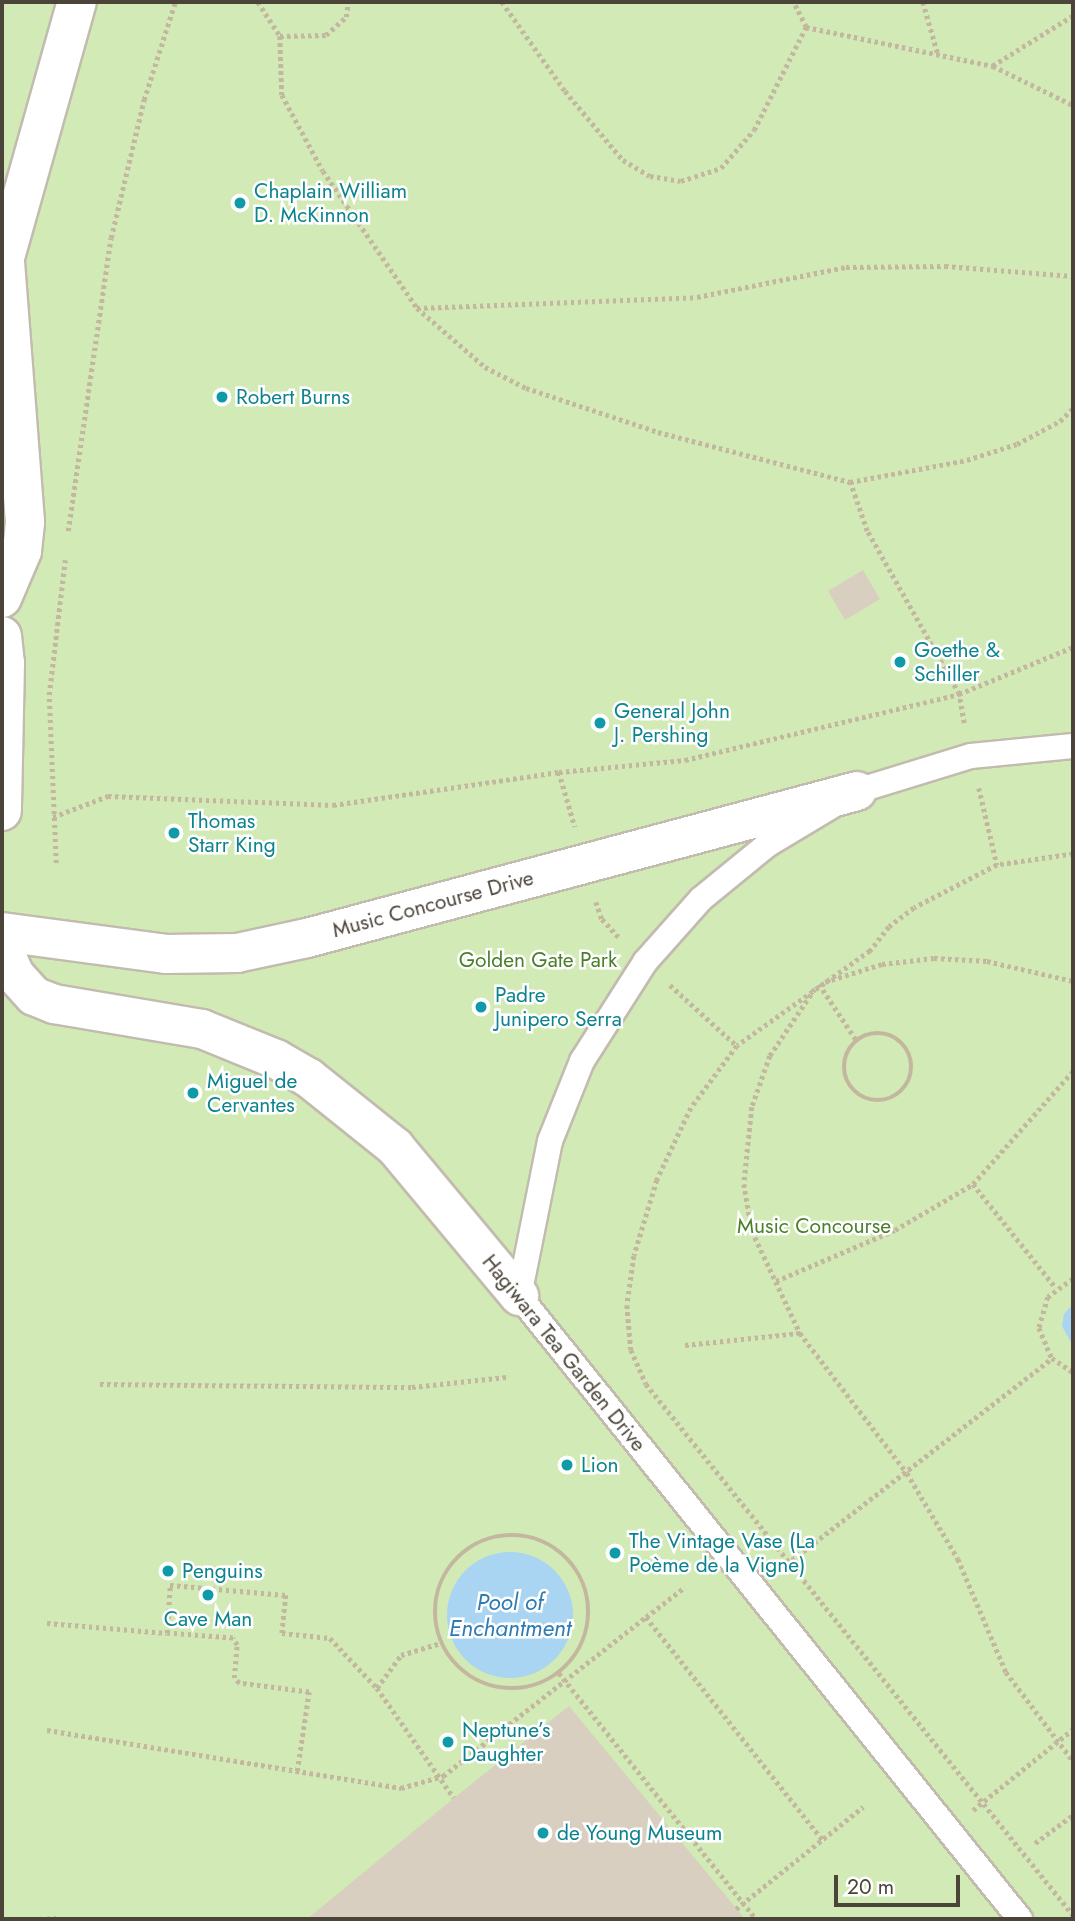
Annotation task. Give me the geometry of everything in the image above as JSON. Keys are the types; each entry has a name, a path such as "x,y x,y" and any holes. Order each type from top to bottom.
{"street":[{"path":"2,598 22,551 25,522 3,265 77,2"},
{"path":"2,636 5,663 2,811"},
{"name":"Music Concourse Drive","path":"2,932 166,954 247,951 857,791"},
{"name":"Hagiwara Tea Garden Drive","path":"2,946 15,975 34,996 54,1004 202,1029 276,1059 309,1078 395,1147 519,1296"}],"lane":[{"name":"Music Concourse Drive","path":"519,1296 550,1141 582,1061 621,995 670,931 733,870 857,791 971,756 1073,746"},
{"name":"Hagiwara Tea Garden Drive","path":"519,1296 1020,1919"}],"path":[{"path":"67,538 111,239 145,100 175,2"},
{"path":"258,2 280,36 282,95 324,171 417,308 485,367 526,388 658,432 850,482 967,460 1017,444 1060,421 1073,408"},
{"path":"280,36 326,36 346,17 348,2"},
{"path":"502,2 609,147 637,170 673,180 709,175 743,147 806,27"},
{"path":"793,2 806,27"},
{"path":"923,2 939,55"},
{"path":"993,66 1073,16"},
{"path":"806,27 993,66 1073,105"},
{"path":"417,308 697,297 846,267 945,265 1073,276"},
{"path":"850,482 867,531 959,694 965,728"},
{"path":"56,863 49,695 66,551"},
{"path":"52,817 108,796 333,805 559,772 685,760 959,694 1073,647"},
{"path":"559,772 578,834"},
{"path":"978,784 997,865"},
{"path":"1073,854 997,865 914,908 888,927 870,951 819,984 737,1046 691,1108 657,1180 634,1256 628,1328 646,1384 792,1560 1073,1915"},
{"path":"595,897 602,919 625,944"},
{"path":"1073,981 986,961 934,958 882,964 819,984 769,1056 747,1133 747,1209 759,1252 800,1333 907,1473 958,1559 1006,1672 1073,1761"},
{"path":"669,983 737,1046"},
{"path":"819,984 857,1041"},
{"path":"877,1033 889,1034 907,1048 912,1070 904,1090 884,1101 862,1098 853,1091 845,1060 857,1041 877,1033"},
{"path":"776,1282 895,1230 973,1184 1073,1071"},
{"path":"973,1184 1056,1288"},
{"path":"1073,1279 1056,1288 1040,1320 1043,1345 1052,1359 1073,1372"},
{"path":"685,1345 800,1333"},
{"path":"792,1560 855,1507 907,1473 1052,1359"},
{"path":"100,1384 412,1387 506,1377"},
{"path":"507,1534 532,1537 569,1560 582,1581 588,1604 582,1644 559,1673 518,1689 496,1688 471,1678 441,1643 435,1605 441,1581 456,1558 478,1542 507,1534"},
{"path":"167,1633 170,1585 286,1595 282,1633 330,1638 377,1689 443,1776 454,1798"},
{"path":"47,1730 401,1788 443,1776 684,1587"},
{"path":"646,1617 822,1840"},
{"path":"47,1623 233,1638 237,1645 234,1678 239,1684 309,1692 297,1771"},
{"path":"377,1689 401,1655 441,1643"},
{"path":"559,1673 756,1919"},
{"path":"965,1817 1073,1730"},
{"path":"736,1909 863,1807"},
{"path":"1035,1843 1073,1815"},
{"path":"40,1919 56,1918"}],"green space":[{"name":"Golden Gate Park","path":"2,2 1073,2 1073,1919 2,1919"}],"water":[{"path":"1073,1304 1073,1346 1062,1326 1064,1314"},
{"name":"Pool of Enchantment","path":"510,1552 534,1556 555,1570 569,1591 573,1615 569,1639 555,1660 534,1674 510,1678 486,1674 465,1660 451,1639 447,1615 451,1591 465,1570 486,1556"}],"building":[{"path":"863,570 880,599 845,620 828,591"},
{"name":"de Young Museum","path":"569,1706 745,1919 307,1919 454,1798"}],"place":[{"name":"Chaplain William D. McKinnon","path":"240,203"},
{"name":"Robert Burns","path":"222,397"},
{"name":"Goethe & Schiller","path":"900,662"},
{"name":"General John J. Pershing","path":"600,723"},
{"name":"Thomas Starr King","path":"174,833"},
{"name":"Padre Junipero Serra","path":"481,1007"},
{"name":"Miguel de Cervantes","path":"193,1093"},
{"name":"Lion","path":"567,1465"},
{"name":"The Vintage Vase (La Poème de la Vigne)","path":"615,1553"},
{"name":"Penguins","path":"168,1571"},
{"name":"Cave Man","path":"208,1595"},
{"name":"Neptune’s Daughter","path":"448,1742"},
{"name":"de Young Museum","path":"543,1833"}],"park label":[{"name":"Music Concourse","path":"814,1226"}]}
